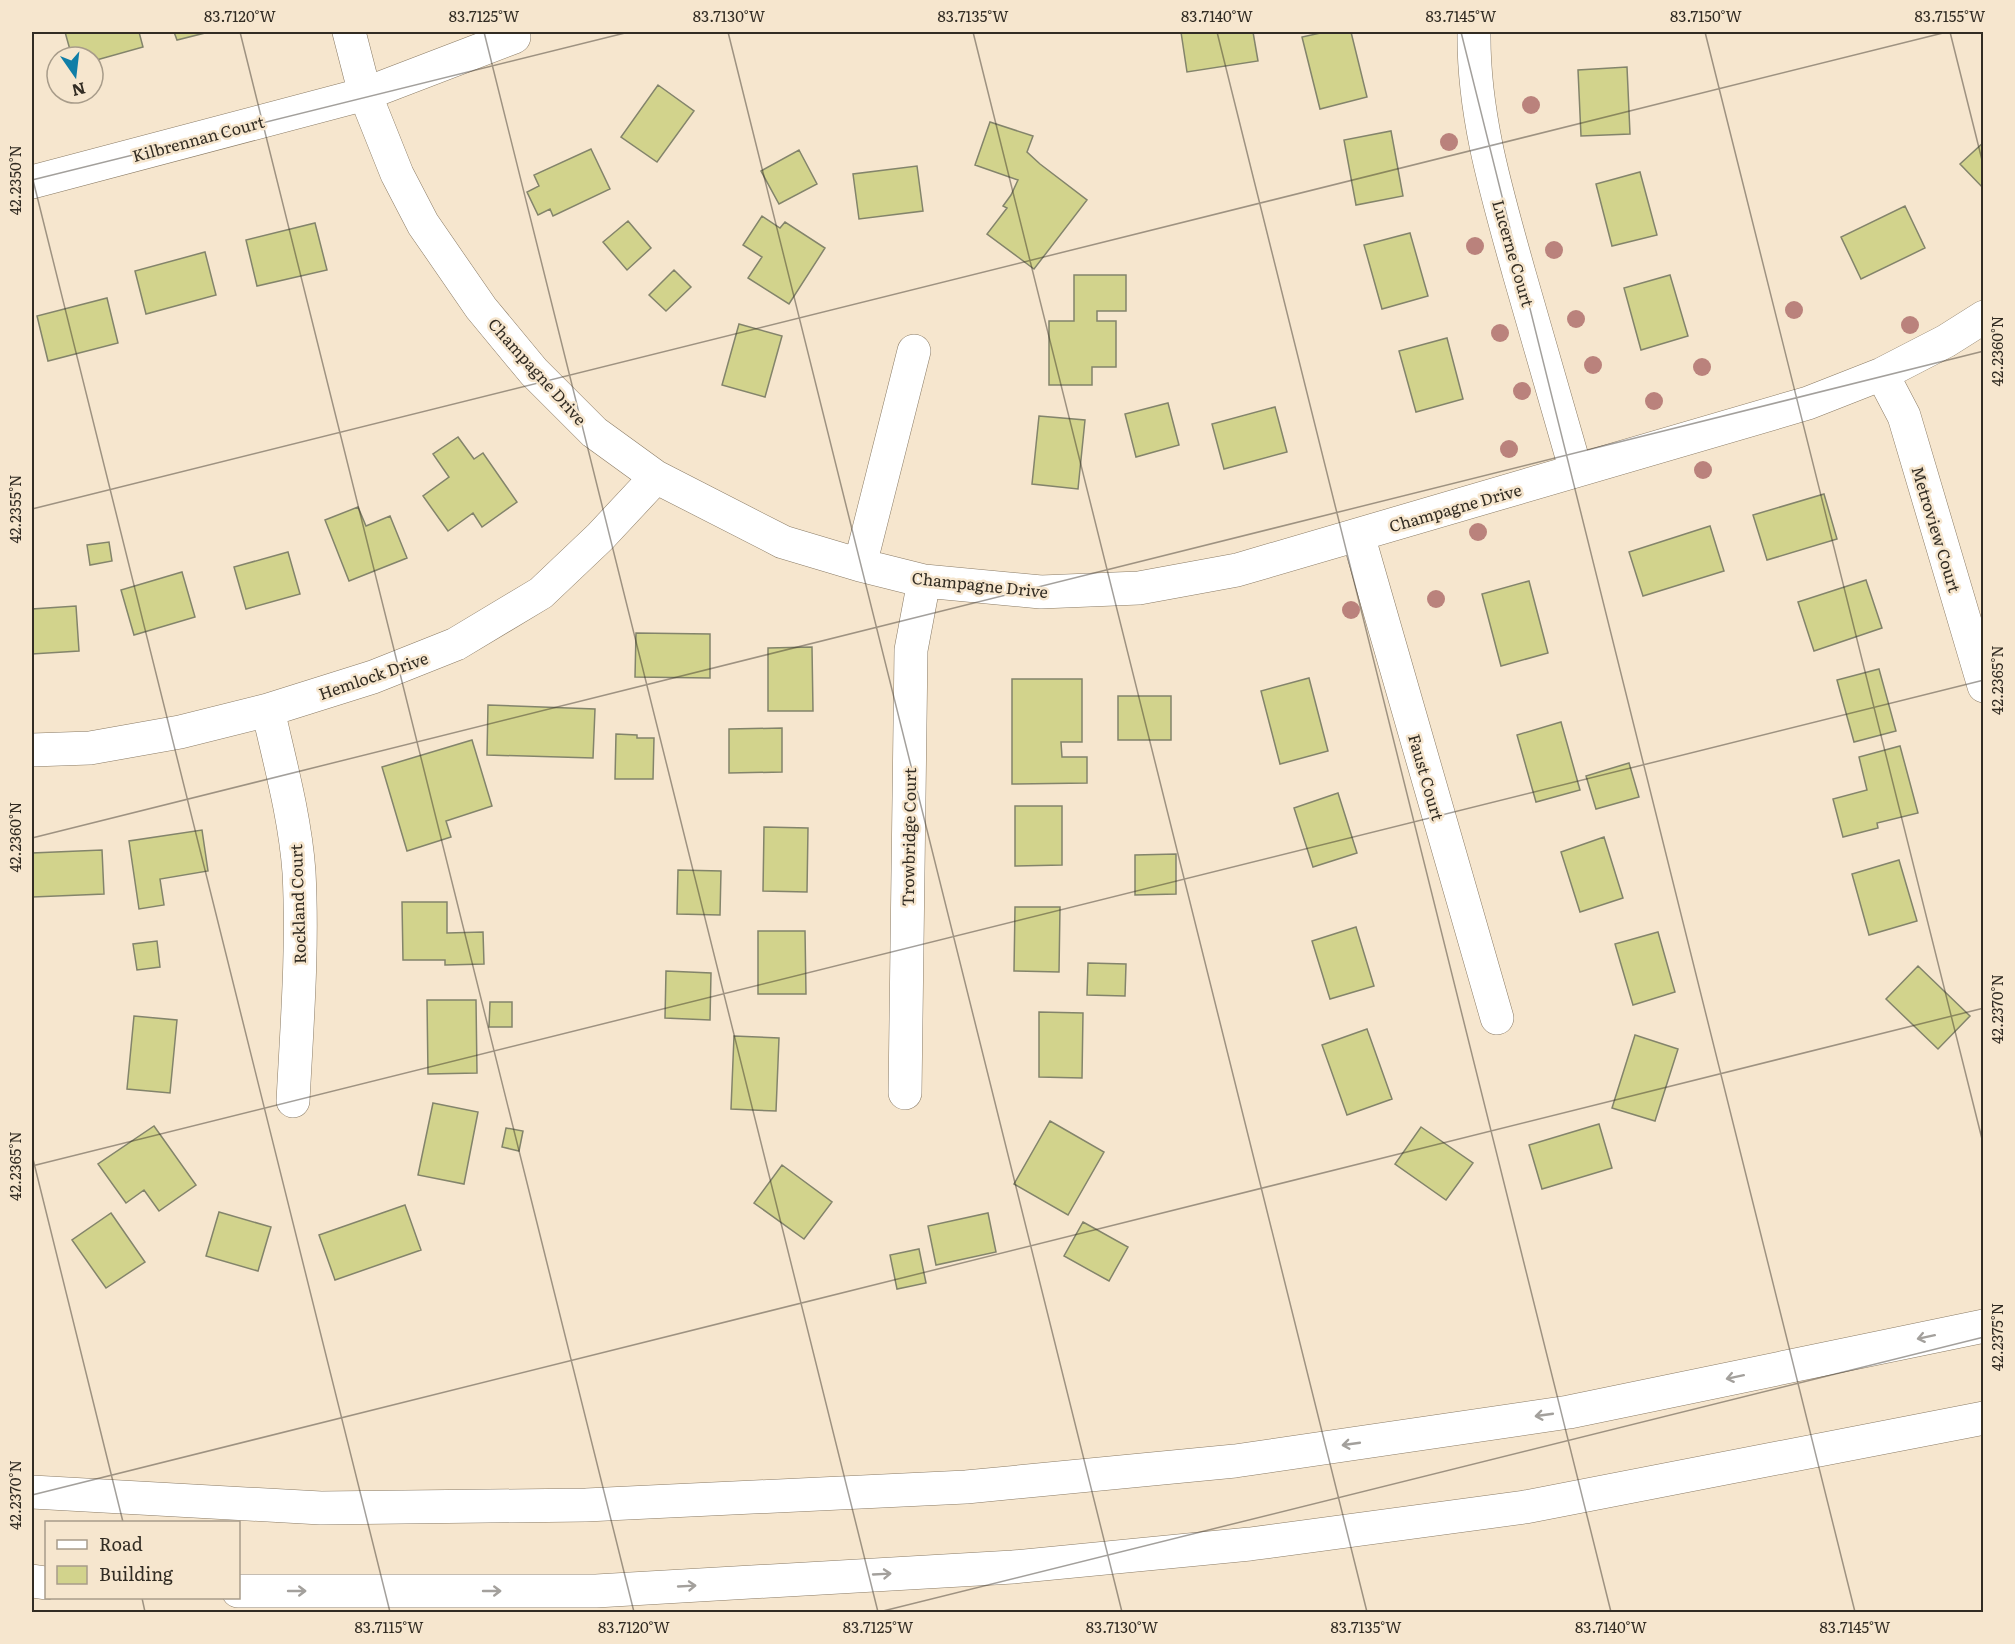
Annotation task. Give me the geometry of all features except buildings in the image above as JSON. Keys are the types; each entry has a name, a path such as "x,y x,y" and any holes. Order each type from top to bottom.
{"main road":[{"name":"Champagne Drive","path":"349,32 365,94 396,174 423,224 481,308 534,372 594,432 656,477 783,542 924,581 1041,592 1139,588 1237,570 1808,403 1882,374 1946,341 1983,317"},
{"name":"Lucerne Court","path":"1474,32 1474,57 1481,124 1497,198 1576,471"},
{"path":"365,94 514,37"},
{"name":"Kilbrennan Court","path":"32,182 365,94"},
{"path":"860,565 914,351"},
{"name":"Metroview Court","path":"1882,374 1904,416 1983,686"},
{"name":"Hemlock Drive","path":"32,750 90,748 180,732 268,710 373,677 456,645 541,593 600,537 656,477"},
{"name":"Faust Court","path":"1358,535 1497,1018"},
{"name":"Trowbridge Court","path":"905,1093 911,650 924,581"},
{"name":"Rockland Court","path":"268,710 292,817 298,870 300,940 294,1101"},
{"path":"32,1492 332,1508 586,1505 966,1487 1235,1461 1569,1412 1983,1326"},
{"path":"240,1591 596,1591 1013,1567 1238,1545 1525,1507 1983,1418"}]}
